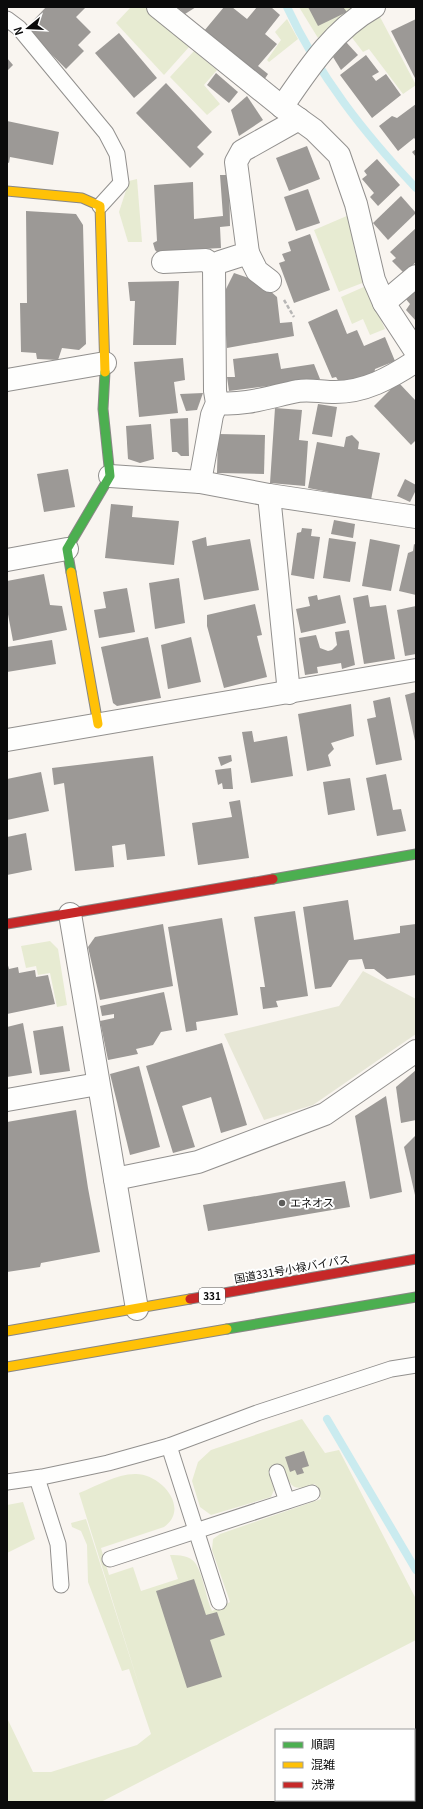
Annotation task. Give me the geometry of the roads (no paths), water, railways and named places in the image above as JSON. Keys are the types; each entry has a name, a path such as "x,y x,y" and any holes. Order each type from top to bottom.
{"main road":[{"path":"7,191 82,198 100,206 105,362 103,409 110,476 67,550 98,724"},
{"path":"7,924 416,854"},
{"name":"国道331号小禄バイパス","path":"7,1331 416,1259"},
{"path":"7,1368 416,1297"}],"street":[{"path":"158,7 314,130 339,155 356,204 374,280 384,303 416,352"},
{"path":"270,281 257,271 248,253 236,162 242,151 291,113 318,56 357,17 374,7"},
{"path":"214,267 220,262 248,253"},
{"path":"163,262 206,260 214,267 215,391 217,403 212,415 200,482"},
{"path":"384,303 416,276"},
{"path":"217,403 229,404 300,391 332,392 364,388 388,379 416,360"},
{"path":"7,380 105,362"},
{"path":"110,476 200,482 269,495 416,517"},
{"path":"269,495 289,693"},
{"path":"7,560 67,550"},
{"path":"7,740 289,693 416,670"},
{"path":"70,914 137,1309"},
{"path":"115,1179 198,1162 325,1114 416,1051"},
{"path":"7,1100 98,1084"}],"lane":[{"path":"7,19 19,28 106,133 117,154 121,183 100,206"},
{"path":"7,1482 37,1478 108,1463 168,1446 272,1408 391,1369 416,1365"},
{"path":"168,1446 218,1602"},
{"path":"277,1472 287,1501"},
{"path":"37,1478 58,1544 61,1586"},
{"path":"110,1559 312,1493"}],"waterway":[{"path":"287,7 313,57 344,103 378,146 416,188"},
{"path":"327,1419 416,1570"}],"place":[{"name":"エネオス","path":"282,1203"}]}
